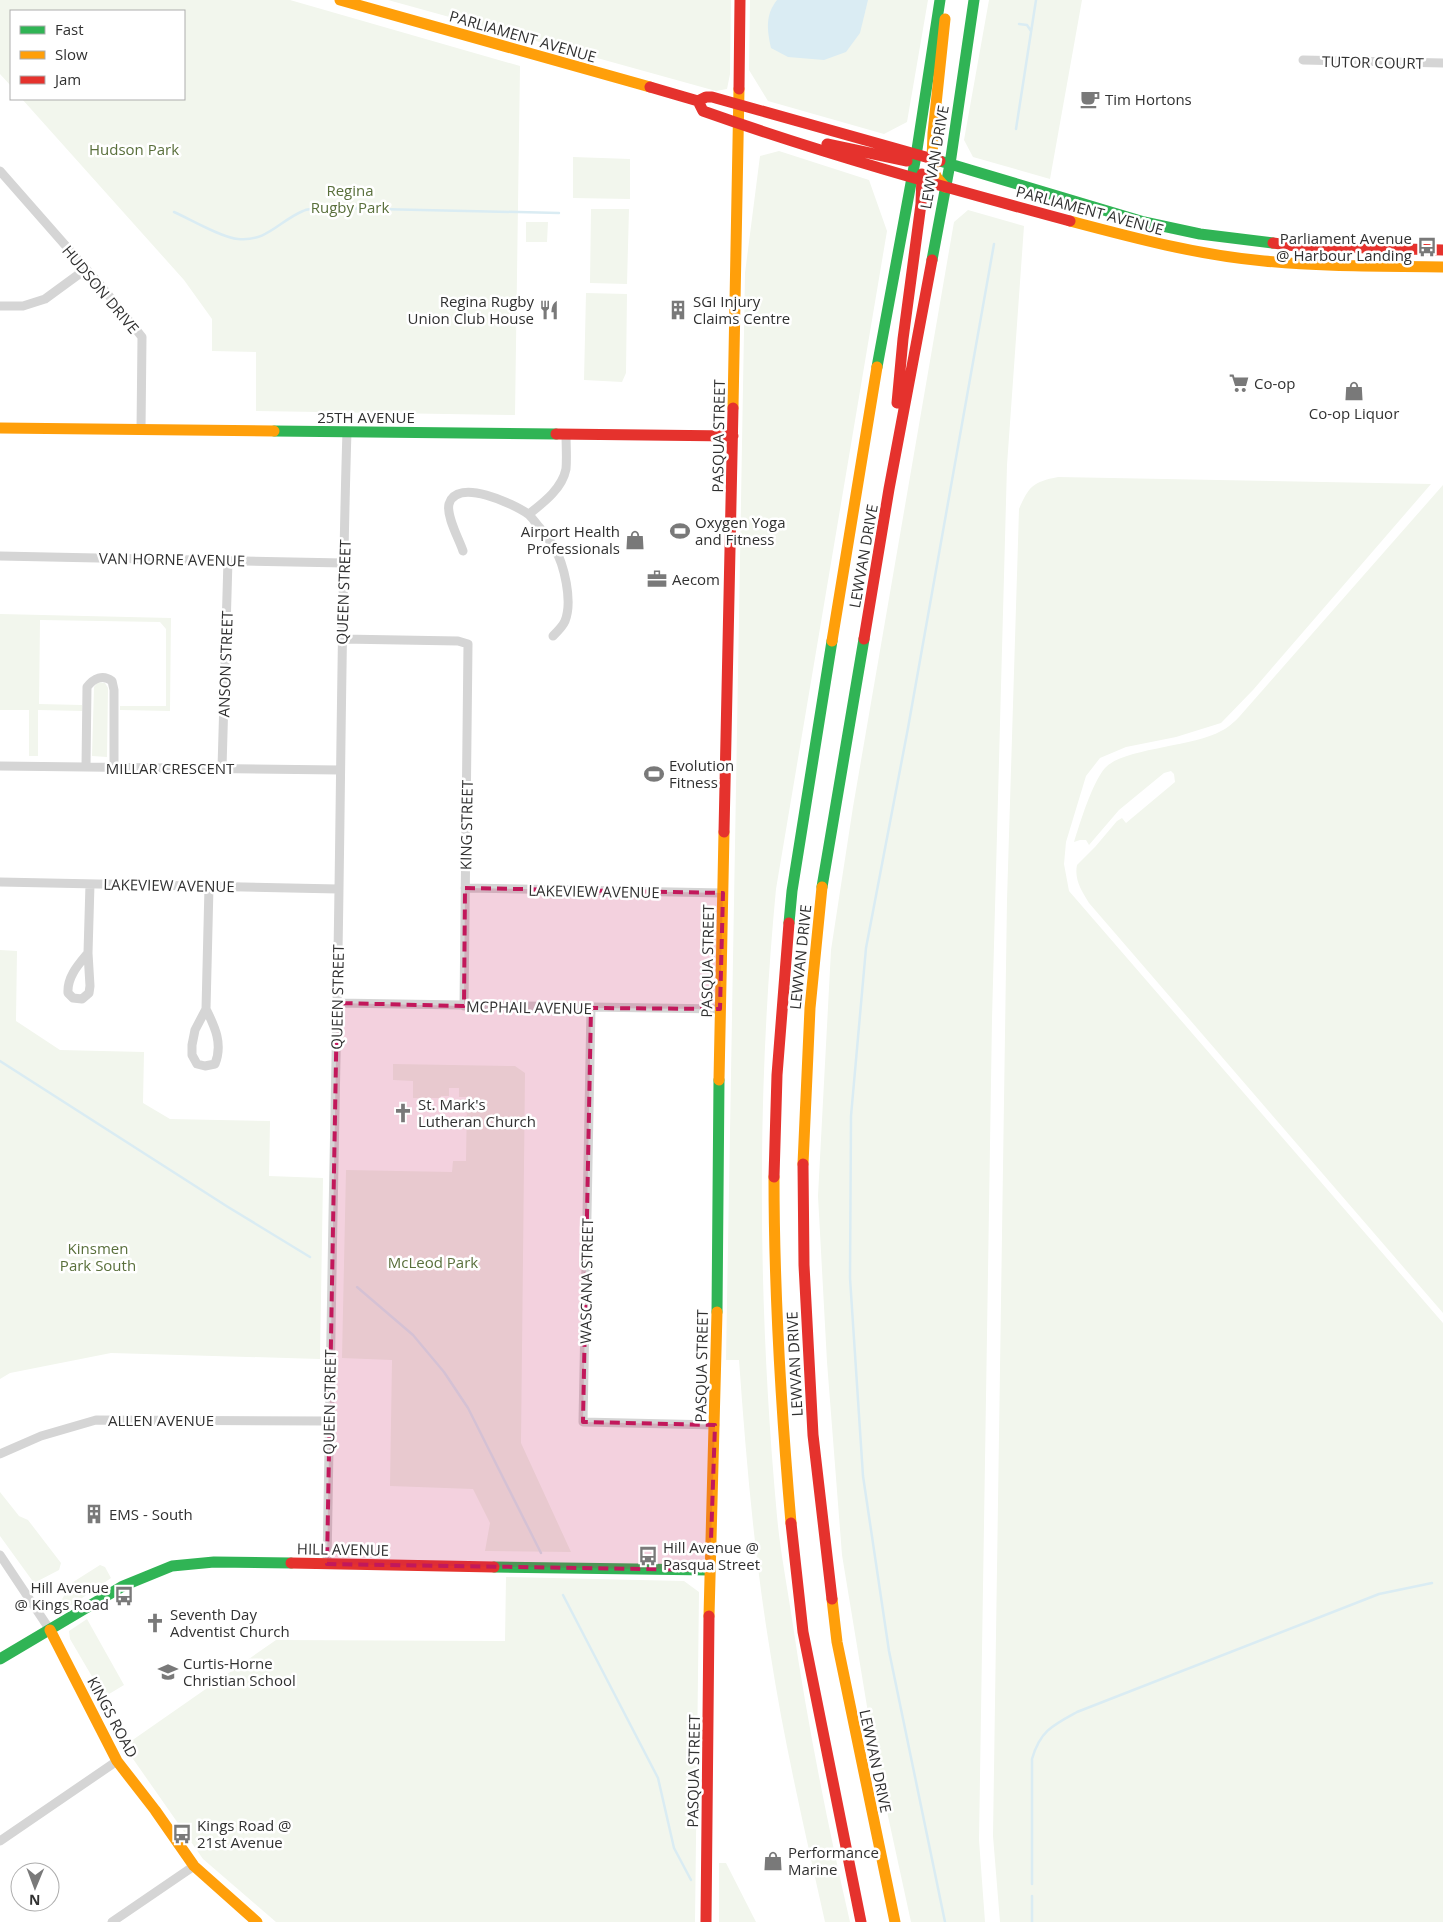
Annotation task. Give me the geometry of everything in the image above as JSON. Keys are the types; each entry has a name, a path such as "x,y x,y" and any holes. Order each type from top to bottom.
{"main road":[{"name":"PARLIAMENT AVENUE","path":"340,0 698,101 709,97 848,137 923,162 950,164 1144,222 1200,234 1296,246 1443,250"},
{"name":"PASQUA STREET","path":"706,1922 710,1570 715,1425 720,1009 733,436 740,0"},
{"name":"LEWVAN DRIVE","path":"861,1922 803,1632 794,1560 778,1349 774,1267 774,1162 780,1011 792,891 865,435 917,179 923,162 940,0"},
{"path":"923,162 933,133 947,0"},
{"name":"LEWVAN DRIVE","path":"895,1922 837,1642 813,1435 807,1352 803,1182 810,1008 823,881 889,489 950,164 974,0"},
{"name":"PARLIAMENT AVENUE","path":"698,101 703,111 764,132 917,179 1138,239 1238,258 1306,264 1443,268"},
{"name":"PARLIAMENT AVENUE","path":"739,124 749,116 823,135 848,137"},
{"path":"764,132 923,162 945,187"},
{"path":"889,489 917,179"},
{"name":"25TH AVENUE","path":"0,428 733,436"},
{"name":"HILL AVENUE","path":"0,1659 123,1586 172,1566 214,1562 710,1570"},
{"name":"KINGS ROAD","path":"50,1630 117,1761 156,1810 194,1866 258,1922"}],"street":[{"name":"TUTOR COURT","path":"1303,60 1443,63"},
{"name":"HUDSON DRIVE","path":"0,171 86,269 142,337 141,430"},
{"path":"0,306 23,306 44,299 86,269"},
{"name":"QUEEN STREET","path":"327,1564 328,1421 337,1003 339,770 347,431"},
{"path":"529,514 547,499 562,480 566,469 566,434"},
{"path":"463,551 448,513 449,502 456,495 466,492 481,493 500,499 529,514 554,547 564,572 567,590 565,621 553,636"},
{"name":"VAN HORNE AVENUE","path":"0,556 344,563"},
{"name":"ANSON STREET","path":"222,768 228,560"},
{"name":"KING STREET","path":"342,638 458,641 468,644 464,1006"},
{"path":"86,767 88,687 92,681 99,677 107,677 112,681 114,690 114,767"},
{"name":"MILLAR CRESCENT","path":"0,766 339,770"},
{"name":"LAKEVIEW AVENUE","path":"0,882 338,889"},
{"path":"88,953 67,983 68,993 73,998 82,999 89,993 90,884"},
{"path":"206,1009 217,1031 219,1045 215,1064 205,1066 197,1064 192,1055 192,1045 195,1030 206,1009 209,886"},
{"name":"LAKEVIEW AVENUE","path":"465,888 723,893"},
{"name":"MCPHAIL AVENUE","path":"337,1003 720,1009"},
{"name":"WASCANA STREET","path":"591,1008 583,1422 715,1425"},
{"name":"ALLEN AVENUE","path":"0,1454 41,1436 96,1420 328,1421"},
{"name":"KINGS ROAD","path":"0,1555 50,1630"},
{"path":"0,1841 117,1761"},
{"path":"112,1922 194,1866"}],"highlighted area":[{"path":"465,888 723,893 720,1009 591,1008 583,1422 715,1425 710,1570 327,1564 337,1003 464,1006"}],"green space":[{"name":"Regina Rugby Park","path":"0,0 290,0 520,66 515,415 256,411 256,352 212,351 212,319 184,280 23,100 185,100 185,10 10,10 10,85 0,74"},
{"path":"388,0 731,0 730,74 727,89 716,91"},
{"path":"750,0 928,0 907,122 884,134 768,101 749,70"},
{"path":"989,0 1082,0 1050,179 973,157 964,140"},
{"path":"779,151 869,180 887,231 776,889 765,1045 763,1124 763,1281 766,1360 778,1529 811,1733 825,1809 850,1922 825,1922 795,1787 759,1578 739,1360 726,1360 745,273 760,156"},
{"path":"573,157 630,159 630,199 573,198"},
{"path":"591,209 629,209 627,284 590,283"},
{"path":"968,210 1024,226 1007,465 992,1019 979,1840 985,1922 911,1922 876,1761 842,1555 827,1362 818,1196 831,950 853,807 954,222"},
{"path":"526,222 548,222 547,242 526,242"},
{"path":"586,293 627,294 626,373 622,382 584,380"},
{"path":"1058,477 1431,484 1253,690 1221,723 1176,737 1126,747 1100,758 1086,776 1066,842 1064,864 1069,891 1443,1323 1443,1922 1000,1922 993,1836 1007,900 1019,509 1033,486"},
{"path":"1443,485 1443,1313 1089,903 1081,890 1076,870 1077,865 1117,821 1122,818 1126,823 1175,782 1174,774 1171,771 1164,773 1119,810 1089,845 1086,840 1074,842 1091,793 1105,768 1114,761 1127,756 1194,741 1224,730 1231,725"},
{"path":"0,614 171,618 170,711 120,710 120,706 166,706 166,629 160,622 40,620 39,704 82,705 82,711 38,710 38,756 29,756 29,710 0,710"},
{"path":"98,682 105,683 108,688 107,757 92,756 94,687"},
{"name":"Kinsmen Park South","path":"0,950 17,951 16,1021 60,1050 144,1052 143,1103 170,1119 270,1121 269,1176 323,1178 320,1359 111,1353 10,1373 0,1379"},
{"name":"McLeod Park","path":"393,1064 515,1066 525,1073 521,1443 571,1552 485,1551 490,1523 473,1489 390,1486 392,1360 342,1358 346,1170 452,1172 453,1161 466,1161 467,1097 459,1097 459,1088 449,1088 449,1096 441,1096 441,1098 413,1098 413,1081 393,1080"},
{"path":"0,1492 19,1516 28,1520 61,1563 59,1570 34,1583 0,1536"},
{"path":"100,1565 105,1567 111,1578 72,1605 58,1607 70,1584"},
{"path":"506,1577 684,1581 699,1592 695,1922 276,1922 203,1859 124,1746 276,1640 505,1641"},
{"path":"87,1619 124,1685 104,1697 70,1639 69,1631"},
{"path":"719,1863 726,1863 756,1922 719,1922"}],"shaded area":[{"path":"777,0 868,0 860,33 846,52 824,60 788,57 771,48 768,23 770,11"}],"waterway":[{"path":"1016,129 1036,0"},
{"path":"1019,24 1027,25 1031,31"},
{"path":"174,212 206,228 238,239 248,239 265,234 295,215 314,209 559,213"},
{"path":"945,1922 889,1651 863,1476 850,1278 851,1116 866,948 908,728 994,244"},
{"path":"0,1061 228,1207 310,1257"},
{"path":"357,1287 413,1335 444,1372 468,1408 541,1553"},
{"path":"1032,1884 1032,1759 1043,1735 1054,1725 1077,1712 1379,1594 1432,1583"},
{"path":"563,1595 658,1778 674,1848 691,1880"},
{"path":"1032,1896 1032,1922"}],"traffic: fast":[{"path":"877,367 916,156 940,0"},
{"path":"932,260 950,164 974,0"},
{"path":"940,161 1144,222 1200,234 1273,243"},
{"path":"274,431 556,434"},
{"path":"822,887 864,639"},
{"path":"789,923 792,891 832,641"},
{"path":"717,1312 719,1080"},
{"path":"0,1659 123,1586 172,1566 214,1562 291,1563"},
{"path":"494,1567 710,1570"}],"traffic: slow":[{"path":"340,0 650,87"},
{"path":"945,19 932,160 933,170 945,187"},
{"path":"733,408 739,89"},
{"path":"1070,221 1166,245 1239,258 1353,266 1443,267"},
{"path":"832,641 877,367"},
{"path":"0,428 274,431"},
{"path":"719,1080 724,832"},
{"path":"803,1164 810,1008 822,887"},
{"path":"774,1177 775,1264 779,1350 791,1523"},
{"path":"709,1616 717,1312"},
{"path":"832,1599 837,1642 895,1922"},
{"path":"50,1630 117,1761 155,1810 194,1866 257,1922"}],"traffic: jam":[{"path":"739,89 740,0"},
{"path":"650,87 698,101 706,97 712,97 940,161"},
{"path":"698,101 703,111 794,142 1070,221"},
{"path":"827,144 907,161"},
{"path":"897,403 903,339 921,204 922,174"},
{"path":"1273,243 1296,246 1443,250"},
{"path":"864,639 889,489 932,260"},
{"path":"724,832 733,408"},
{"path":"556,434 733,436"},
{"path":"774,1177 777,1075 789,923"},
{"path":"803,1164 804,1265 813,1435 832,1599"},
{"path":"791,1523 803,1632 861,1922"},
{"path":"291,1563 494,1567"},
{"path":"706,1922 709,1616"}],"place":[{"name":"Tim Hortons","path":"1090,99"},
{"name":"Parliament Avenue @ Harbour Landing","path":"1427,247"},
{"name":"Regina Rugby Union Club House","path":"549,310"},
{"name":"SGI Injury Claims Centre","path":"678,310"},
{"name":"Co-op","path":"1239,383"},
{"name":"Co-op Liquor","path":"1354,391"},
{"name":"Oxygen Yoga and Fitness","path":"680,531"},
{"name":"Airport Health Professionals","path":"635,540"},
{"name":"Aecom","path":"657,579"},
{"name":"Evolution Fitness","path":"654,774"},
{"name":"St. Mark's Lutheran Church","path":"403,1113"},
{"name":"EMS - South","path":"94,1514"},
{"name":"Hill Avenue @ Pasqua Street","path":"648,1556"},
{"name":"Hill Avenue @ Kings Road","path":"124,1596"},
{"name":"Seventh Day Adventist Church","path":"155,1623"},
{"name":"Curtis-Horne Christian School","path":"168,1672"},
{"name":"Kings Road @ 21st Avenue","path":"182,1834"},
{"name":"Performance Marine","path":"773,1861"}],"park label":[{"name":"Hudson Park","path":"134,149"}]}
